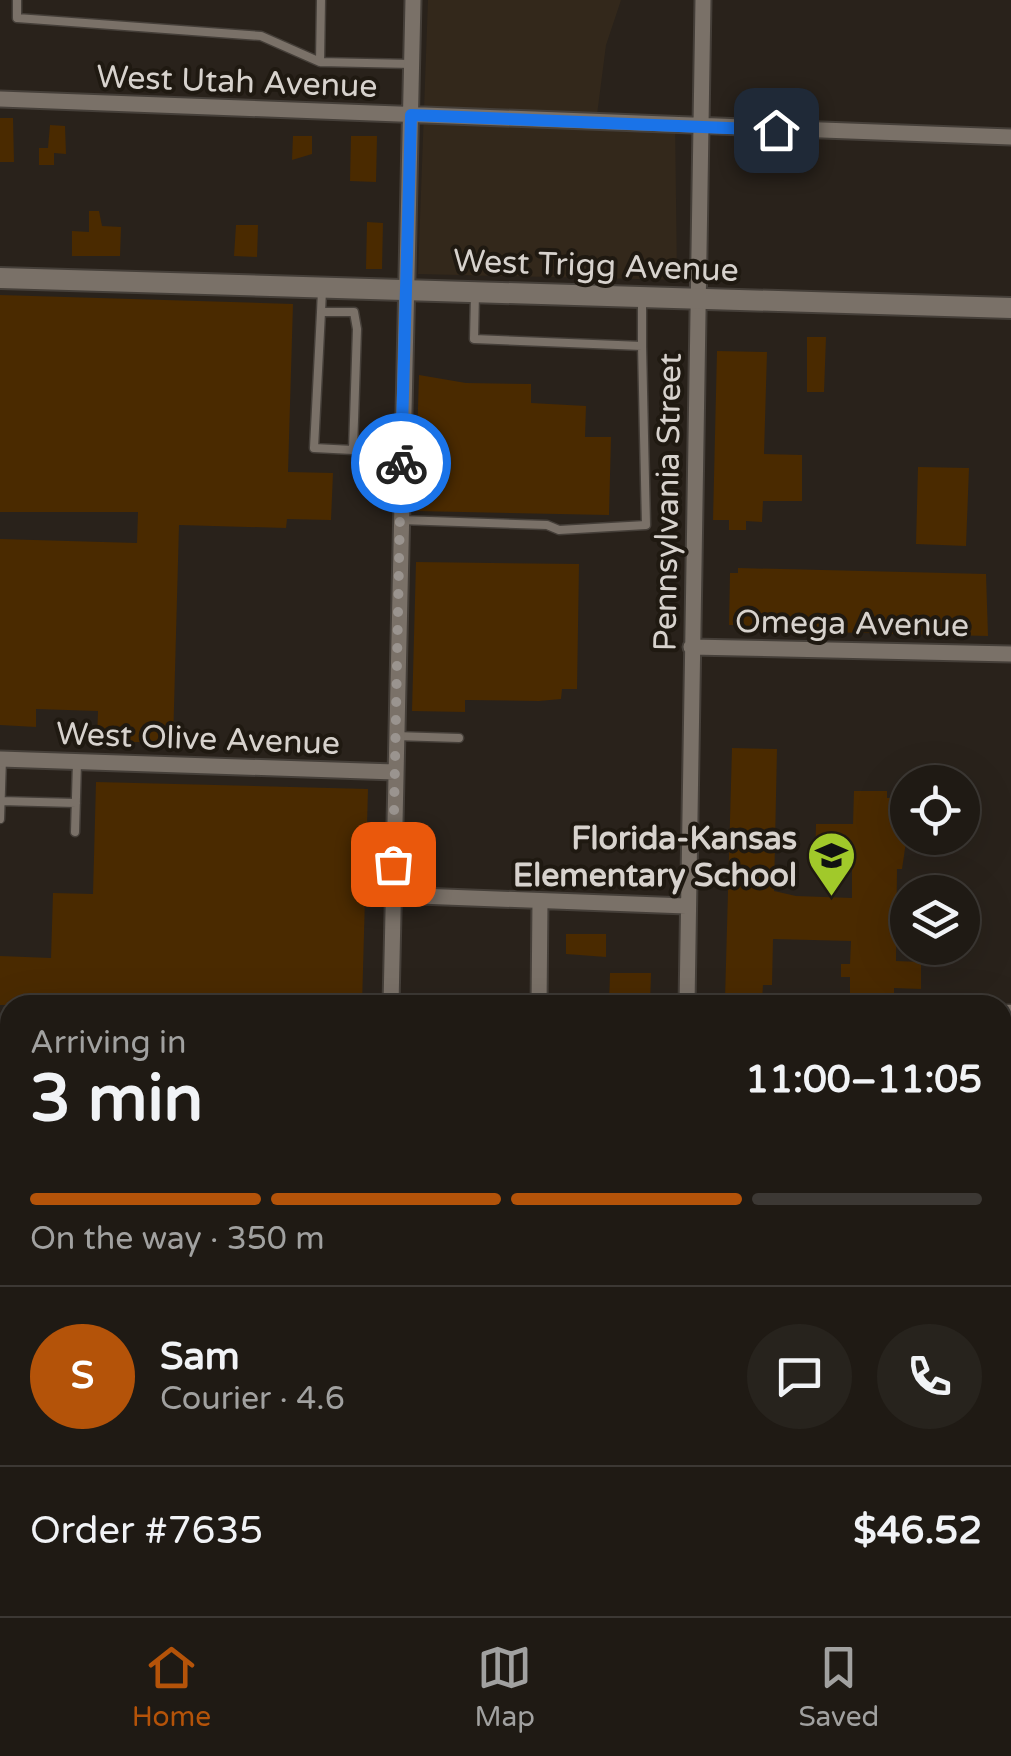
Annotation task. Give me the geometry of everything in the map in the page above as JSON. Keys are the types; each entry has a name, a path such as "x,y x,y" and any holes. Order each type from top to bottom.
{"street":[{"path":"391,995 413,0"},
{"name":"Pennsylvania Street","path":"687,995 703,0"},
{"name":"West Utah Avenue","path":"0,99 1011,137"},
{"name":"West Trigg Avenue","path":"0,278 1011,308"},
{"name":"Omega Avenue","path":"692,647 1011,654"},
{"name":"West Olive Avenue","path":"1,759 394,772"},
{"path":"393,894 686,906"},
{"path":"539,995 540,902"}],"lane":[{"path":"17,0 17,18 260,36 320,62 412,64"},
{"path":"320,62 321,0"},
{"path":"322,287 314,448 401,448"},
{"path":"474,291 474,338 642,346"},
{"path":"400,520 547,525 559,530 646,525 642,296"},
{"path":"320,312 354,312 358,329 354,450"},
{"path":"395,736 459,738"},
{"path":"0,819 1,759"},
{"path":"75,832 77,762"},
{"path":"0,801 76,803"},
{"path":"0,1195 0,1364"}],"shaded area":[{"path":"428,0 621,0 606,45 597,115 675,117 677,280 418,274"}],"building":[{"path":"0,118 13,118 14,162 0,162"},
{"path":"50,125 65,126 66,154 54,153 54,165 39,165 39,148 48,148"},
{"path":"293,136 312,136 312,154 292,160"},
{"path":"351,136 377,136 376,182 350,181"},
{"path":"89,211 99,211 102,226 121,227 120,256 72,256 72,231 89,232"},
{"path":"367,222 383,223 382,269 366,269"},
{"path":"236,225 258,225 257,257 234,256"},
{"path":"0,295 293,304 288,472 333,473 331,520 287,519 286,528 179,525 173,743 97,741 98,711 36,709 36,727 0,725 0,539 137,543 138,512 0,512"},
{"path":"807,337 826,337 824,392 807,392"},
{"path":"717,351 767,352 764,454 802,455 802,501 763,501 762,522 746,521 746,530 729,530 729,520 713,520"},
{"path":"419,375 466,383 531,384 531,403 586,406 585,437 611,437 609,515 415,511"},
{"path":"918,467 969,468 966,546 916,544"},
{"path":"416,562 579,564 577,689 562,689 561,699 465,700 465,712 412,711"},
{"path":"738,568 986,574 988,636 737,630 737,625 729,625 730,573 738,573"},
{"path":"732,748 777,749 774,891 796,896 852,898 852,868 815,867 816,824 853,824 854,791 887,791 890,855 904,855 902,869 897,869 897,875 890,875 890,965 921,965 921,989 894,988 894,995 850,995 850,977 841,977 841,964 850,964 851,941 773,939 772,985 763,985 762,995 725,995"},
{"path":"96,782 368,789 362,995 0,995 0,956 51,958 53,893 93,894"},
{"path":"566,934 606,934 606,957 566,954"},
{"path":"610,973 651,973 650,995 609,995"}],"way so far":[{"path":"393,864 401,463"}],"place":[{"name":"Florida-Kansas Elementary School","path":"832,898"}],"route":[{"path":"401,463 411,115 776,130"}]}
